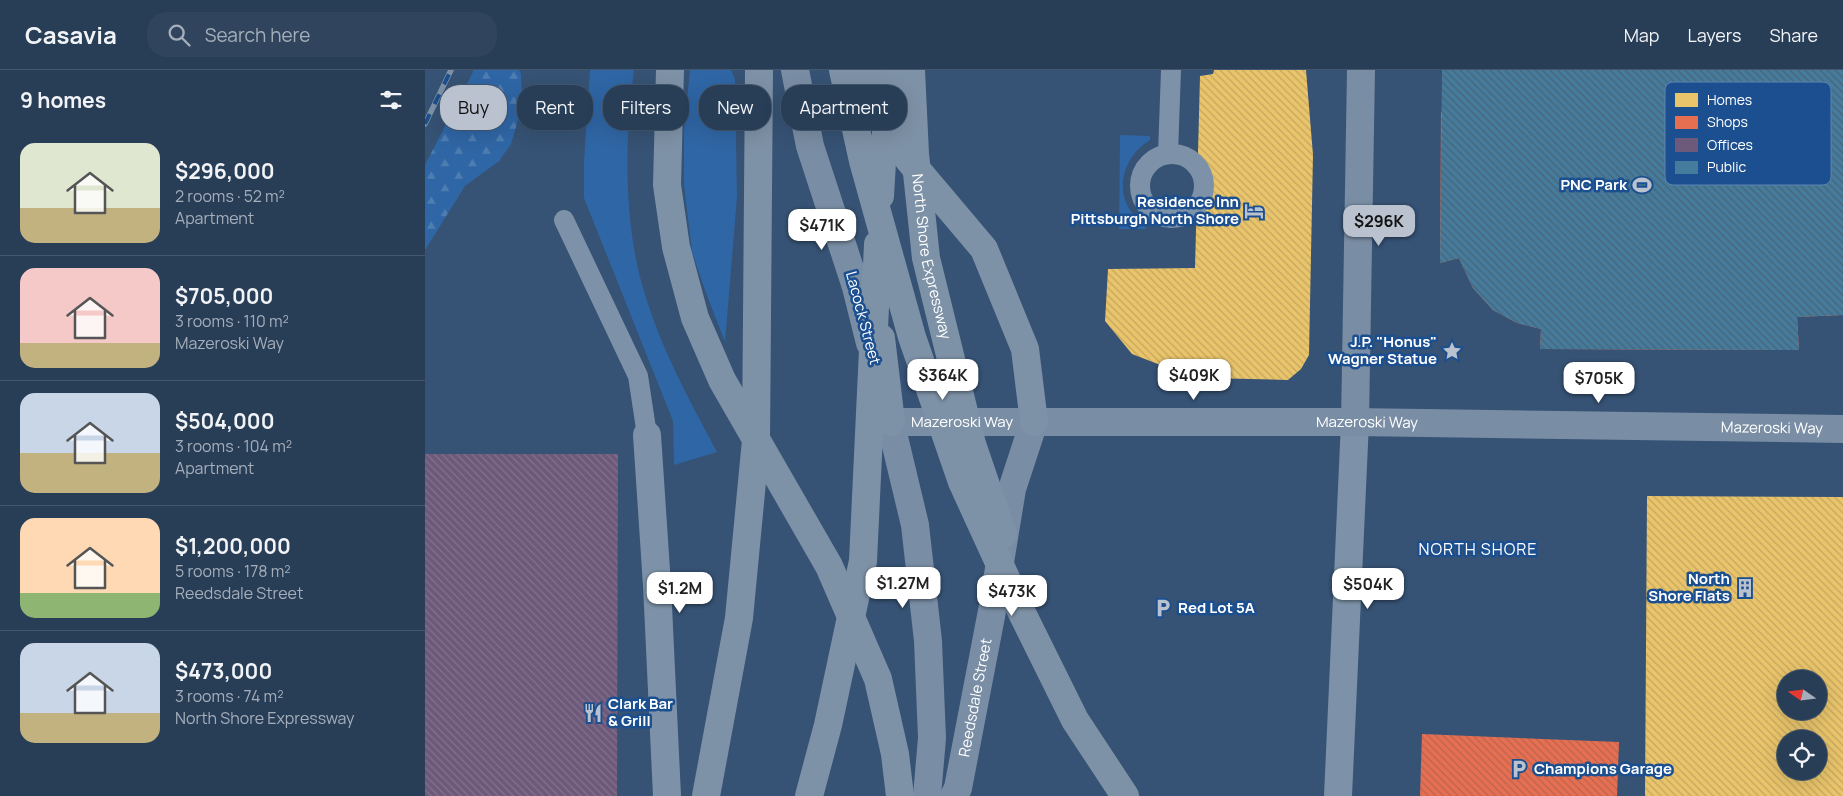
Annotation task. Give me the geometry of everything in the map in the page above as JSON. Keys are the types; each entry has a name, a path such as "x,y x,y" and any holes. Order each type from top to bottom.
{"highway":[{"path":"670,70 667,184 676,247 695,318 722,380 837,583 878,679 895,754 900,796"},
{"path":"706,796 739,618 756,440 759,70"},
{"name":"North Shore Expressway","path":"843,70 863,161 912,337 961,482 1022,613 1075,720 1126,796"},
{"path":"865,70 871,226 876,292 891,422"},
{"path":"865,70 908,159 984,249 1025,349 1034,422"},
{"path":"809,796 828,725 863,561 882,162 895,70"},
{"name":"North Shore Expressway","path":"911,70 915,154 926,258 972,444 1020,586 1091,739 1126,796"}],"main road":[{"name":"Lacock Street","path":"795,70 810,146 855,287 891,422"},
{"path":"1355,422 1361,70"},
{"name":"Mazeroski Way","path":"891,422 1355,422 1843,429"},
{"path":"891,422 915,525 928,642 932,738 927,796"},
{"name":"Reedsdale Street","path":"954,796 958,788 1012,489 1034,422"}],"street":[{"path":"1338,796 1355,422"},
{"path":"647,435 657,585 667,796"}],"lane":[{"path":"1168,154 1171,70"},
{"path":"564,220 638,376 647,435"}],"green space":[{"path":"474,70 519,70 522,85 517,85 517,123 511,144 499,161 465,186 425,250 425,165 443,130 507,130 507,85 466,85"},
{"path":"590,70 634,70 632,85 603,85 603,130 628,130 627,159 630,220 640,279 663,345 717,452 674,465 673,421 584,198 586,130 593,130 593,85 589,85"},
{"path":"690,70 731,70 735,79 735,85 699,85 699,130 736,130 737,197 725,342 692,252 684,185 684,130 689,130"},
{"path":"1120,135 1150,136 1150,140 1131,159 1125,170 1123,182 1128,206 1135,217 1146,226 1146,229 1119,229"}],"building: Homes":[{"name":"Residence Inn Pittsburgh North Shore","path":"1214,70 1306,70 1313,155 1309,355 1301,369 1288,380 1207,378 1163,366 1132,354 1105,321 1108,269 1195,268 1200,76 1213,74"},
{"name":"North Shore Flats","path":"1647,496 1843,497 1843,796 1645,796"}],"building: Shops":[{"path":"1442,70 1498,70 1486,77 1444,77 1442,89"},
{"path":"1548,70 1843,70 1843,236 1799,235 1735,222 1676,196 1621,158 1576,113"},
{"path":"1539,81 1562,118 1592,148 1589,152 1565,144 1546,142 1530,145 1513,151 1496,162 1476,185 1464,216 1464,247 1467,257 1480,281 1496,300 1519,313 1542,320 1582,320 1608,305 1634,273 1642,247 1642,222 1634,195 1627,184 1629,180 1661,202 1700,220 1675,288 1675,347 1712,347 1713,281 1729,233 1790,246 1843,248 1843,315 1797,317 1799,350 1540,349 1541,329 1517,323 1493,310 1473,288 1459,258 1440,263 1441,112 1475,113"},
{"name":"Champions Garage","path":"1422,734 1619,742 1617,796 1420,796"}],"building: Offices":[{"path":"425,454 618,454 617,796 425,796"}],"building: Public":[{"name":"PNC Park","path":"1442,70 1843,70 1843,315 1797,317 1799,350 1540,349 1541,329 1517,323 1493,310 1473,288 1459,258 1440,263"}],"railway":[{"path":"425,124 451,70"}],"place":[{"name":"PNC Park","path":"1642,185"},
{"name":"Residence Inn Pittsburgh North Shore","path":"1254,211"},
{"name":"J.P. \"Honus\" Wagner Statue","path":"1452,351"},
{"name":"North Shore Flats","path":"1745,588"},
{"name":"Red Lot 5A","path":"1163,608"},
{"name":"Clark Bar & Grill","path":"593,713"},
{"name":"Champions Garage","path":"1519,769"}],"district":[{"name":"NORTH SHORE","path":"1478,549"}]}
